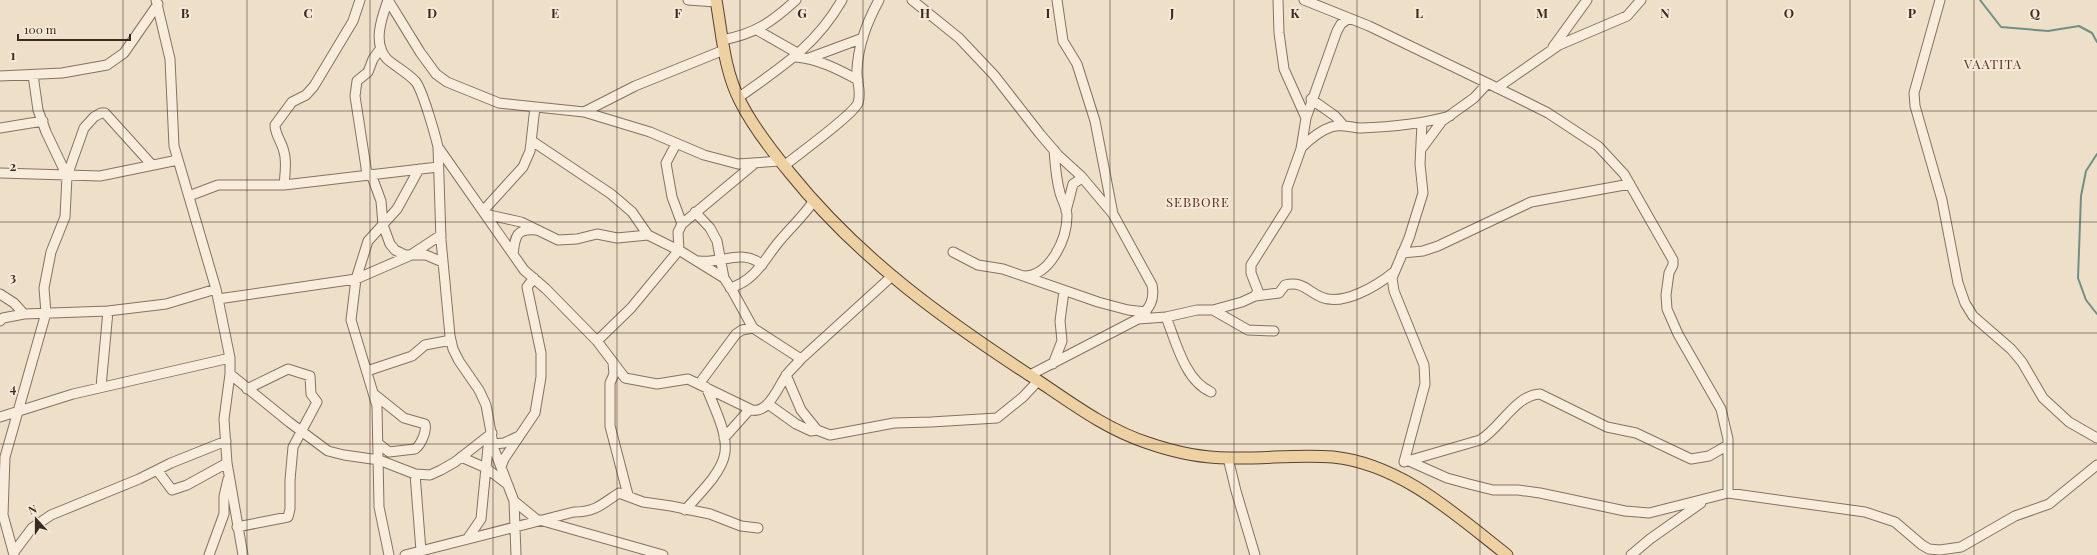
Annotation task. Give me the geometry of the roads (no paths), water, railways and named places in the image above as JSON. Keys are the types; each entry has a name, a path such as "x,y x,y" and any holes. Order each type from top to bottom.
{"main road":[{"path":"716,1 727,69 738,98 751,121 782,164 813,202 856,246 891,277 958,327 1101,422 1146,443 1193,455 1228,458 1335,458 1367,465 1400,478 1429,496 1507,555"}],"street":[{"path":"284,185 286,164 284,152 275,132 275,125 292,102 306,95 314,86 353,21 360,0"},
{"path":"388,0 382,18 379,35 381,48 387,58 417,83 438,147 440,235 451,340 459,361 480,390 486,405 494,444 514,501 516,555"},
{"path":"388,0 420,52 436,74 447,82 499,103 584,112 650,132 704,155 738,164 782,164 840,122 858,104 860,95 857,70 863,38 879,0"},
{"path":"688,0 716,1"},
{"path":"584,112 635,86 757,30 780,15 796,0"},
{"path":"738,98 798,55 833,16 842,0"},
{"path":"786,376 801,410 817,430 830,435 894,423 997,418 1024,398 1034,378 1052,364 1138,319 1151,305 1154,295 1152,284 1113,214 1082,178 1054,150 994,75 959,38 912,0"},
{"path":"1058,0 1063,41 1077,64 1095,121 1113,214"},
{"path":"1278,0 1279,33 1284,69 1306,118"},
{"path":"1304,0 1369,26 1548,113 1598,146 1613,160 1630,184 1673,260 1673,265 1669,272 1666,295 1667,309 1681,340 1721,409 1725,420 1728,445 1728,494"},
{"path":"1549,53 1587,0"},
{"path":"1497,88 1559,45 1628,16 1641,0"},
{"path":"1940,0 1917,81 1915,99 1942,200 1958,283 1965,303 1972,316 2011,349 2022,362 2043,398 2069,422 2097,438"},
{"path":"0,76 33,76 62,73 107,65 124,53 157,2"},
{"path":"157,2 170,59 174,146 216,289 230,358 230,374 224,419 227,463 243,555"},
{"path":"1339,14 1341,24"},
{"path":"1256,296 1258,291 1251,272 1251,265 1287,208 1288,188 1301,149 1311,99 1341,24 1349,18"},
{"path":"757,30 798,55 809,58 858,80"},
{"path":"809,58 863,38"},
{"path":"381,48 373,58 368,72 357,80 355,96 369,174 381,201 383,225 390,244 395,250 409,256 426,255 442,262"},
{"path":"33,76 38,110 67,176"},
{"path":"1422,148 1442,122 1474,98 1487,84"},
{"path":"1311,99 1342,125"},
{"path":"484,212 523,167 530,151 532,141 535,107"},
{"path":"14,554 3,515 5,457 46,313 44,288 51,252 65,217 67,176 84,128 89,121 101,113 105,113 152,165"},
{"path":"1301,149 1310,139 1322,131 1342,125 1361,128 1422,123 1450,116"},
{"path":"0,128 43,121"},
{"path":"1400,478 1406,462 1425,384 1424,365 1394,291 1392,278 1411,232 1423,193 1420,164 1422,148 1422,123"},
{"path":"532,141 611,194 632,212 648,234 679,250 724,278"},
{"path":"676,144 667,159 666,167 672,197 682,224"},
{"path":"438,147 524,270 534,278 597,341 625,378 657,384 688,379 756,411 768,404 786,376 801,359 891,277"},
{"path":"1054,150 1057,181 1066,211"},
{"path":"0,173 100,176 178,160"},
{"path":"597,341 631,308 679,250 678,232 682,224 694,212 754,164"},
{"path":"189,196 218,186 284,185 438,167"},
{"path":"389,555 380,507 377,406 351,320 356,280 368,241 397,208 419,169"},
{"path":"1022,276 1035,274 1056,256 1066,226 1066,211 1073,184 1082,178"},
{"path":"1402,253 1423,251 1438,246 1531,202 1630,184"},
{"path":"730,288 742,283 762,265 777,244 801,220 813,202"},
{"path":"484,212 505,217 541,231 561,241 597,234 617,238 648,234"},
{"path":"694,212 710,228 717,241 724,278 753,328 801,359"},
{"path":"513,254 514,243 522,230 541,231"},
{"path":"218,299 356,280 409,256 440,235"},
{"path":"953,252 978,265 1003,269 1064,291 1117,307 1146,312"},
{"path":"695,260 714,262 720,259 746,256 762,265"},
{"path":"1138,319 1166,317 1197,310 1213,310 1242,302 1256,296 1279,293 1285,285 1290,284 1303,286 1326,299 1350,297 1383,281 1395,271"},
{"path":"501,467 504,459 534,413 541,377 541,353 527,287 534,278"},
{"path":"737,299 737,293 742,283"},
{"path":"0,321 3,318 24,314 108,311 166,304 216,289"},
{"path":"1052,364 1062,341 1060,321 1064,291"},
{"path":"0,294 14,303 24,314"},
{"path":"1213,310 1248,330 1274,331"},
{"path":"101,387 108,311"},
{"path":"1166,317 1193,378 1203,389 1211,392"},
{"path":"703,386 736,334 742,330 753,328"},
{"path":"367,371 412,356 425,345 451,340"},
{"path":"0,417 101,387 230,358"},
{"path":"613,362 614,374 610,383 610,426 628,495"},
{"path":"237,527 288,517 290,509 290,480 293,448 318,402 311,394 310,376 288,370 247,389"},
{"path":"230,374 247,389 328,451 379,460 416,474 430,474 460,457 492,433"},
{"path":"685,510 720,468 726,454 720,419 703,386"},
{"path":"374,394 404,418 416,420 425,424 426,427 424,435 415,449 389,452 379,444"},
{"path":"1406,462 1480,440 1490,434 1496,426 1531,394 1540,394 1607,426 1636,433 1691,459 1713,455 1728,445"},
{"path":"768,404 796,424 811,431 817,430"},
{"path":"724,438 750,409"},
{"path":"468,538 481,519 488,447 494,444 504,443 521,435"},
{"path":"14,554 32,528 51,515 139,480 157,470 226,441"},
{"path":"460,457 486,468 507,484"},
{"path":"1228,458 1255,555"},
{"path":"1406,462 1447,478 1493,490 1518,490 1540,493 1625,510 1649,513 1728,494 1787,500 1870,514 1895,522 1929,549 1940,550 1961,547 2015,516 2049,504 2097,465"},
{"path":"157,470 172,490 187,485 227,463"},
{"path":"209,555 224,514 224,496 229,474"},
{"path":"416,474 421,551"},
{"path":"406,555 421,551 434,551 468,538 574,512 592,511 620,493 643,502 710,514 741,526 758,528"},
{"path":"1631,555 1650,539 1706,500"},
{"path":"514,501 542,521 663,555"}],"waterway":[{"path":"1980,0 2001,27 2048,31 2079,26 2092,33 2097,42"},
{"path":"2097,154 2086,171 2081,196 2078,278 2086,300 2097,314"}],"district":[{"name":"VAATITA","path":"1993,63"},
{"name":"SEBBORE","path":"1198,201"}]}
